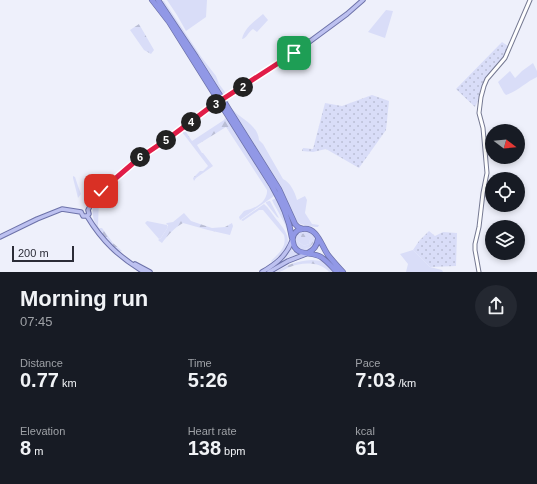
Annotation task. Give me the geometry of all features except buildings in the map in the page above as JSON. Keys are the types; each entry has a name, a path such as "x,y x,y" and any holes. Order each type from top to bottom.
{"highway":[{"path":"152,0 169,22 272,186 285,210 290,224 294,248 297,251 316,255 322,258 336,272"},
{"path":"158,0 279,189 296,224 298,227 303,229"},
{"path":"292,239 298,230 312,230 316,234 329,257 343,272"},
{"path":"307,254 316,246 318,239"}],"main road":[{"path":"87,216 89,214 88,210 95,197 132,163 216,104 280,63 347,14 362,0"},
{"path":"0,237 62,209 81,212 84,209 88,210"},
{"path":"81,212 83,216 87,216 109,246 144,272"},
{"path":"262,272 282,257 289,249 292,239"},
{"path":"268,272 288,260 307,254"},
{"path":"126,260 149,272"}],"street":[{"path":"479,272 475,250 475,240 479,228 487,173 483,128 479,113 482,92 487,79 504,58 530,0"}],"green space":[{"path":"159,0 164,1 202,58 216,76 219,84 225,92 223,97"},
{"path":"167,0 207,0 206,17 186,31"},
{"path":"386,10 393,11 385,38 368,32"},
{"path":"263,14 268,20 257,32 253,29 242,39 248,28"},
{"path":"139,24 154,50 151,54 144,50 130,30"},
{"path":"502,42 508,46 501,60 484,82 475,107 456,89"},
{"path":"533,63 537,71 537,77 506,95 498,82 510,71 515,78"},
{"path":"372,95 389,101 386,130 359,168 326,149 313,152 302,151 303,148 313,149 325,103 342,106"},
{"path":"228,100 232,109 256,130 259,140 263,144 283,179 288,182 292,188 297,200 305,196 307,200 305,213 312,224 319,225 318,227 304,225 297,222 274,179 226,101"},
{"path":"225,118 229,121 228,130 226,127 197,145 213,166 194,181 193,178 208,166 182,132 186,132 192,141"},
{"path":"229,121 275,195 240,220 239,217 244,211 254,208 265,199 267,190 228,130"},
{"path":"73,176 75,177 81,194 78,198 73,178"},
{"path":"101,193 99,198 98,226 99,228 102,228 113,243 122,251 119,252 103,237 94,219 94,207 96,200"},
{"path":"277,198 289,229 289,241 287,229 272,200"},
{"path":"270,201 279,218 266,203"},
{"path":"264,204 282,226 288,242 287,246 279,256 272,262 271,261 283,246 285,239 284,235 263,210 259,210 243,221 241,220"},
{"path":"184,213 191,221 212,228 225,227 232,223 233,226 230,235 183,223 171,232 162,243 158,240 168,227 166,224 173,222"},
{"path":"147,221 167,225 168,227 161,238 159,239 145,223"},
{"path":"303,231 309,232 315,237 315,245 310,251 301,251 296,246 295,239 299,233","holes":["311,236 313,243 310,248 305,249 297,241 303,245 307,245 310,241 308,239 303,239"]},
{"path":"429,231 435,236 443,232 457,233 456,266 430,267 413,250 419,241"},
{"path":"306,233 311,236 313,243 309,248 305,249 301,248 297,244 297,241 304,245 309,244 310,241 307,239 303,240 301,237 302,234"},
{"path":"292,248 292,251 298,254 273,267 272,266 283,259"},
{"path":"413,250 430,267 442,270 443,272 406,272 408,264 400,254"},
{"path":"312,260 322,261 333,272 329,272 325,268 316,264 305,263 275,272 293,263"}],"route":[{"path":"101,191 138,159 209,108 294,53"}]}
